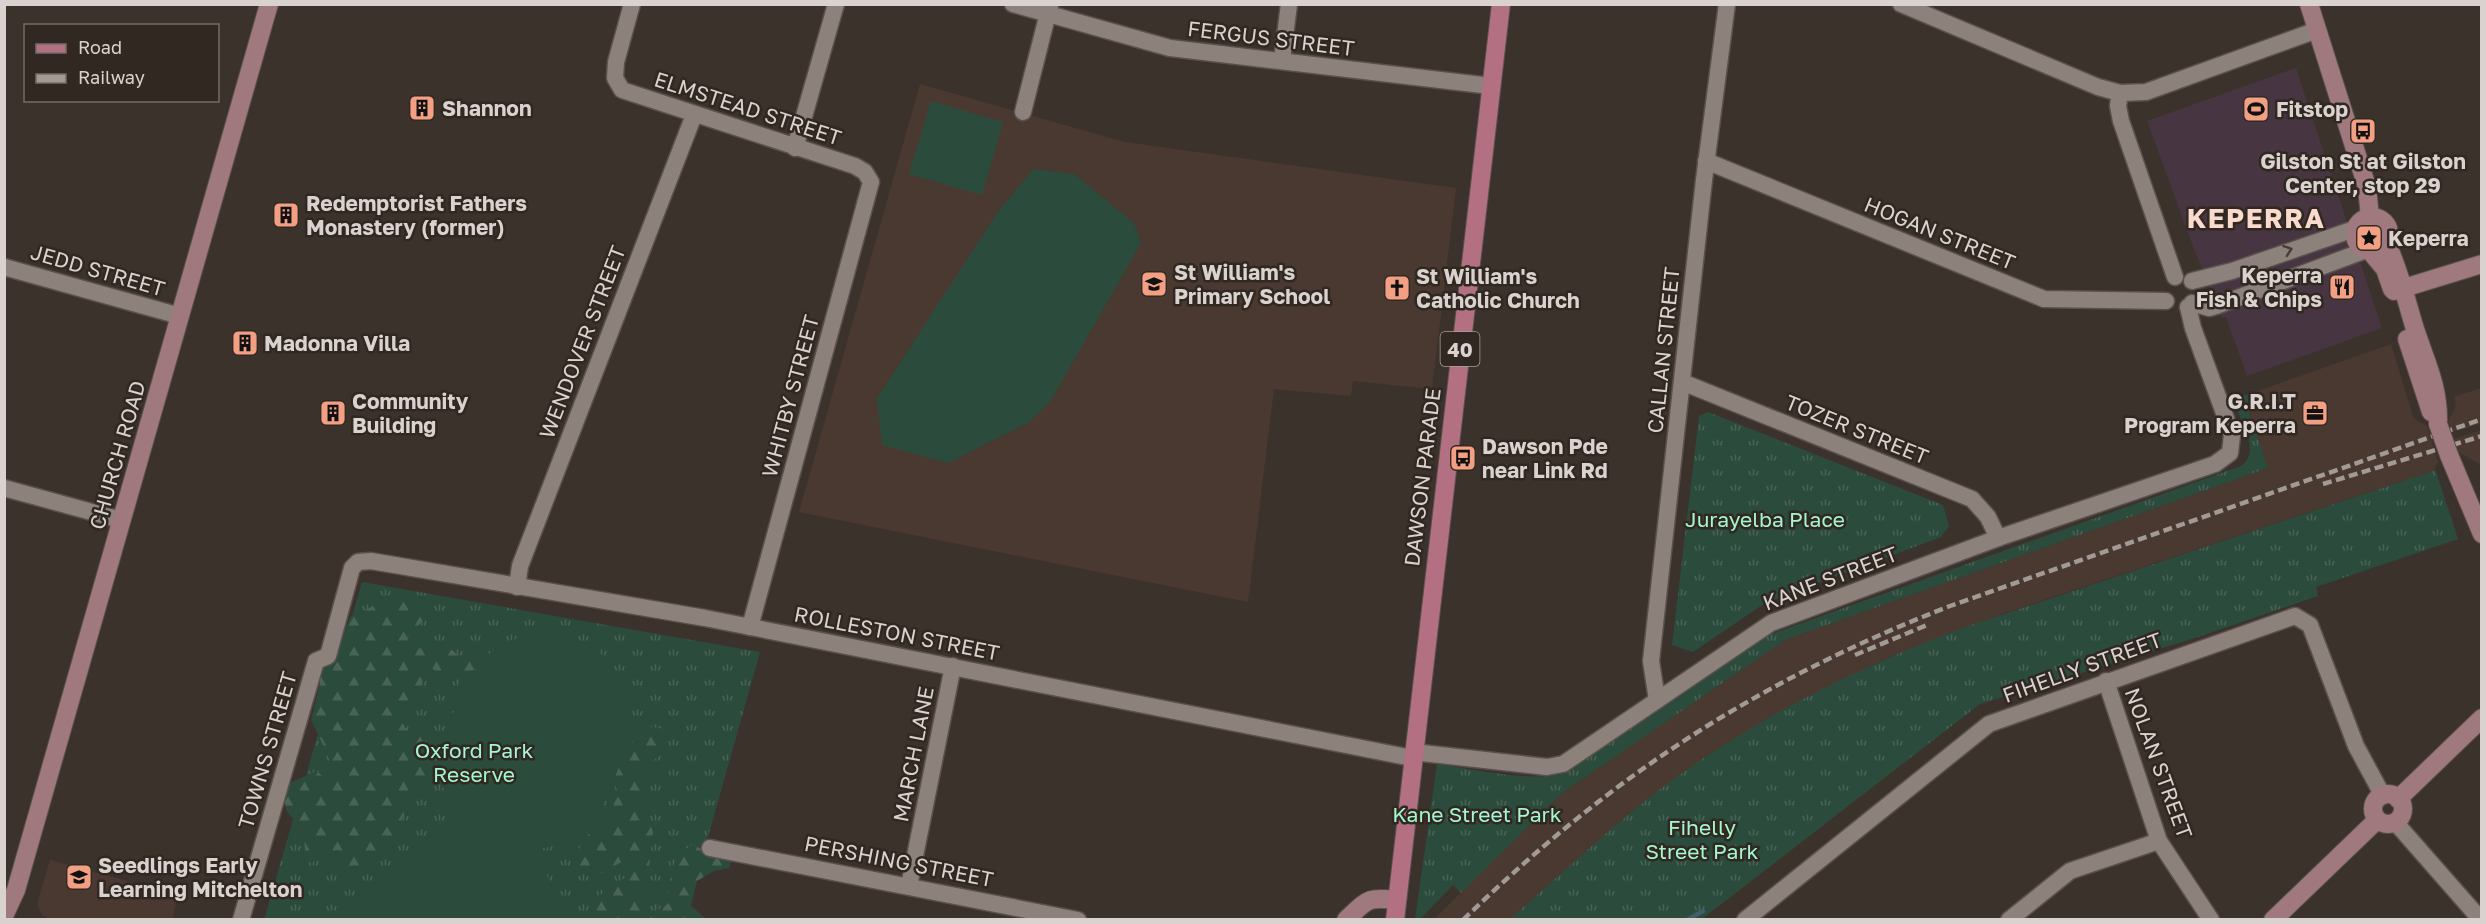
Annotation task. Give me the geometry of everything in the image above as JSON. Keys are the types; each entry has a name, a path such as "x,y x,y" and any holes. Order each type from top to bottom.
{"main road":[{"name":"DAWSON PARADE","path":"1395,920 1412,755 1501,4"}],"street":[{"name":"CHURCH ROAD","path":"5,918 16,890 269,4"},
{"name":"ELMSTEAD STREET","path":"632,4 616,62 615,78 622,90 855,166 869,177"},
{"path":"795,148 836,4"},
{"name":"FERGUS STREET","path":"1014,4 1049,9 1170,48 1491,86"},
{"path":"1282,60 1288,4"},
{"name":"CALLAN STREET","path":"1658,700 1651,661 1706,161 1726,4"},
{"path":"1901,4 2098,87 2120,93 2146,92 2318,30"},
{"path":"2309,4 2367,187 2358,243 2374,248 2398,290 2415,330 2435,384 2438,424 2481,534"},
{"path":"1023,112 1049,9"},
{"path":"2120,93 2118,105 2121,122 2175,277"},
{"name":"WENDOVER STREET","path":"517,586 520,566 693,115"},
{"name":"HOGAN STREET","path":"1706,161 2044,300 2166,301"},
{"name":"WHITBY STREET","path":"750,627 871,189 869,177"},
{"path":"2190,305 2196,295 2193,282 2185,277 2175,277 2165,286 2166,301 2178,309 2190,305 2209,308 2374,248 2389,234 2388,228 2381,220 2363,223 2232,271 2193,282"},
{"path":"2398,290 2481,264"},
{"name":"JEDD STREET","path":"4,267 180,316"},
{"name":"KANE STREET","path":"1412,755 1547,767 1563,764 1771,623 1998,538 2215,464 2230,453 2232,435 2193,328 2190,305"},
{"name":"TOZER STREET","path":"1682,382 1972,500 1988,517 1998,538"},
{"path":"4,488 122,520"},
{"name":"ROLLESTON STREET","path":"315,661 328,656 352,568 358,562 371,561 750,627 1412,755"},
{"name":"FIHELLY STREET","path":"1744,920 1989,724 2295,616 2310,625 2356,746 2391,797"},
{"name":"TOWNS STREET","path":"241,920 315,661"},
{"name":"MARCH LANE","path":"909,886 953,666"},
{"name":"NOLAN STREET","path":"2106,681 2159,841 2211,920"},
{"path":"2481,718 2391,797 2374,805 2374,814 2386,821 2481,920"},
{"path":"2273,920 2386,821 2403,812 2391,797"},
{"path":"2009,920 2070,872 2159,841"},
{"name":"PERSHING STREET","path":"710,848 1078,920"},
{"path":"1346,920 1374,897 1397,900"}],"shaded area":[{"path":"2296,68 2382,328 2247,376 2226,317 2222,318 2194,249 2147,121"},
{"name":"St William's Primary School","path":"920,84 1125,142 1456,188 1432,389 1353,381 1351,396 1274,389 1248,602 799,512"},
{"path":"2391,344 2413,416 2427,427 2438,462 2433,471 2002,614 1892,656 1800,701 1712,753 1630,813 1510,919 1433,920 1561,794 1785,640 2268,468 2247,406 2252,393"},
{"path":"2481,388 2481,424 2452,432 2448,421 2456,406 2454,397"},
{"path":"2481,430 2480,464 2458,452 2454,439"},
{"name":"Seedlings Early Learning Mitchelton","path":"50,860 178,895 172,919 52,920 42,915 37,904"}],"green space":[{"path":"931,101 1003,122 982,195 909,174"},
{"path":"1033,169 1074,174 1134,223 1141,243 1050,402 1029,422 948,463 882,445 877,398 998,212"},
{"name":"Kane Street Park","path":"2252,393 2247,406 2268,468 1785,640 1561,794 1461,893 1453,885 1420,919 1415,919 1437,764 1520,776 1537,777 1566,773 1768,635 2241,466 2247,460 2250,445 2235,406 2240,397"},
{"name":"Jurayelba Place","path":"1708,412 1943,505 1949,526 1941,537 1765,603 1693,652 1672,645 1699,416"},
{"name":"Fihelly Street Park","path":"2435,469 2458,539 2316,587 2318,596 2195,638 1980,704 1702,919 1510,919 1614,827 1667,784 1747,731 1832,684 1965,627"},
{"name":"Oxford Park Reserve","path":"362,582 760,652 685,919 264,920"},
{"path":"396,601 413,602 427,613 405,641 409,644 426,649 449,648 467,662 478,658 489,661 489,665 470,671 474,689 458,699 456,694 465,672 459,669 444,677 427,665 418,694 396,712 405,728 423,735 424,747 431,759 428,774 408,800 400,825 376,862 357,866 343,873 338,866 343,856 338,850 311,863 304,859 303,834 300,826 286,810 285,802 290,783 316,771 330,781 335,781 328,755 311,720 320,683 319,675 337,648 351,616 377,605"},
{"path":"558,634 589,645 600,653 618,674 629,699 632,726 626,753 604,804 595,818 578,833 558,844 525,850 540,865 549,880 556,919 354,919 373,886 400,857 432,836 450,830 469,828 453,808 447,796 442,784 439,758 444,732 478,667 494,650 515,639"},
{"path":"648,726 663,729 667,746 658,757 645,765 640,780 640,794 653,832 644,910 655,911 668,904 672,871 679,857 692,845 732,860 729,868 714,871 697,881 691,906 706,919 589,919 587,914 596,898 637,869 627,859 601,873 587,876 576,867 579,849 585,838 610,821 617,789 608,777 615,762 630,753 634,738"}],"waterway":[{"path":"1687,920 1703,911"}],"railway":[{"path":"1463,920 1574,821 1631,777 1750,700 1813,666 1950,606 2482,419"},
{"path":"2323,484 2482,436"},
{"path":"1855,655 1927,625"}],"place":[{"name":"Shannon","path":"422,108"},
{"name":"Fitstop","path":"2256,109"},
{"name":"Gilston St at Gilston Center, stop 29","path":"2363,131"},
{"name":"Redemptorist Fathers Monastery (former)","path":"286,215"},
{"name":"Keperra","path":"2369,238"},
{"name":"St William's Primary School","path":"1154,284"},
{"name":"Keperra Fish & Chips","path":"2342,287"},
{"name":"St William's Catholic Church","path":"1397,288"},
{"name":"Madonna Villa","path":"245,343"},
{"name":"Community Building","path":"333,413"},
{"name":"G.R.I.T Program Keperra","path":"2315,413"},
{"name":"Dawson Pde near Link Rd","path":"1463,458"},
{"name":"Seedlings Early Learning Mitchelton","path":"79,877"}],"district":[{"name":"KEPERRA","path":"2256,218"}]}
